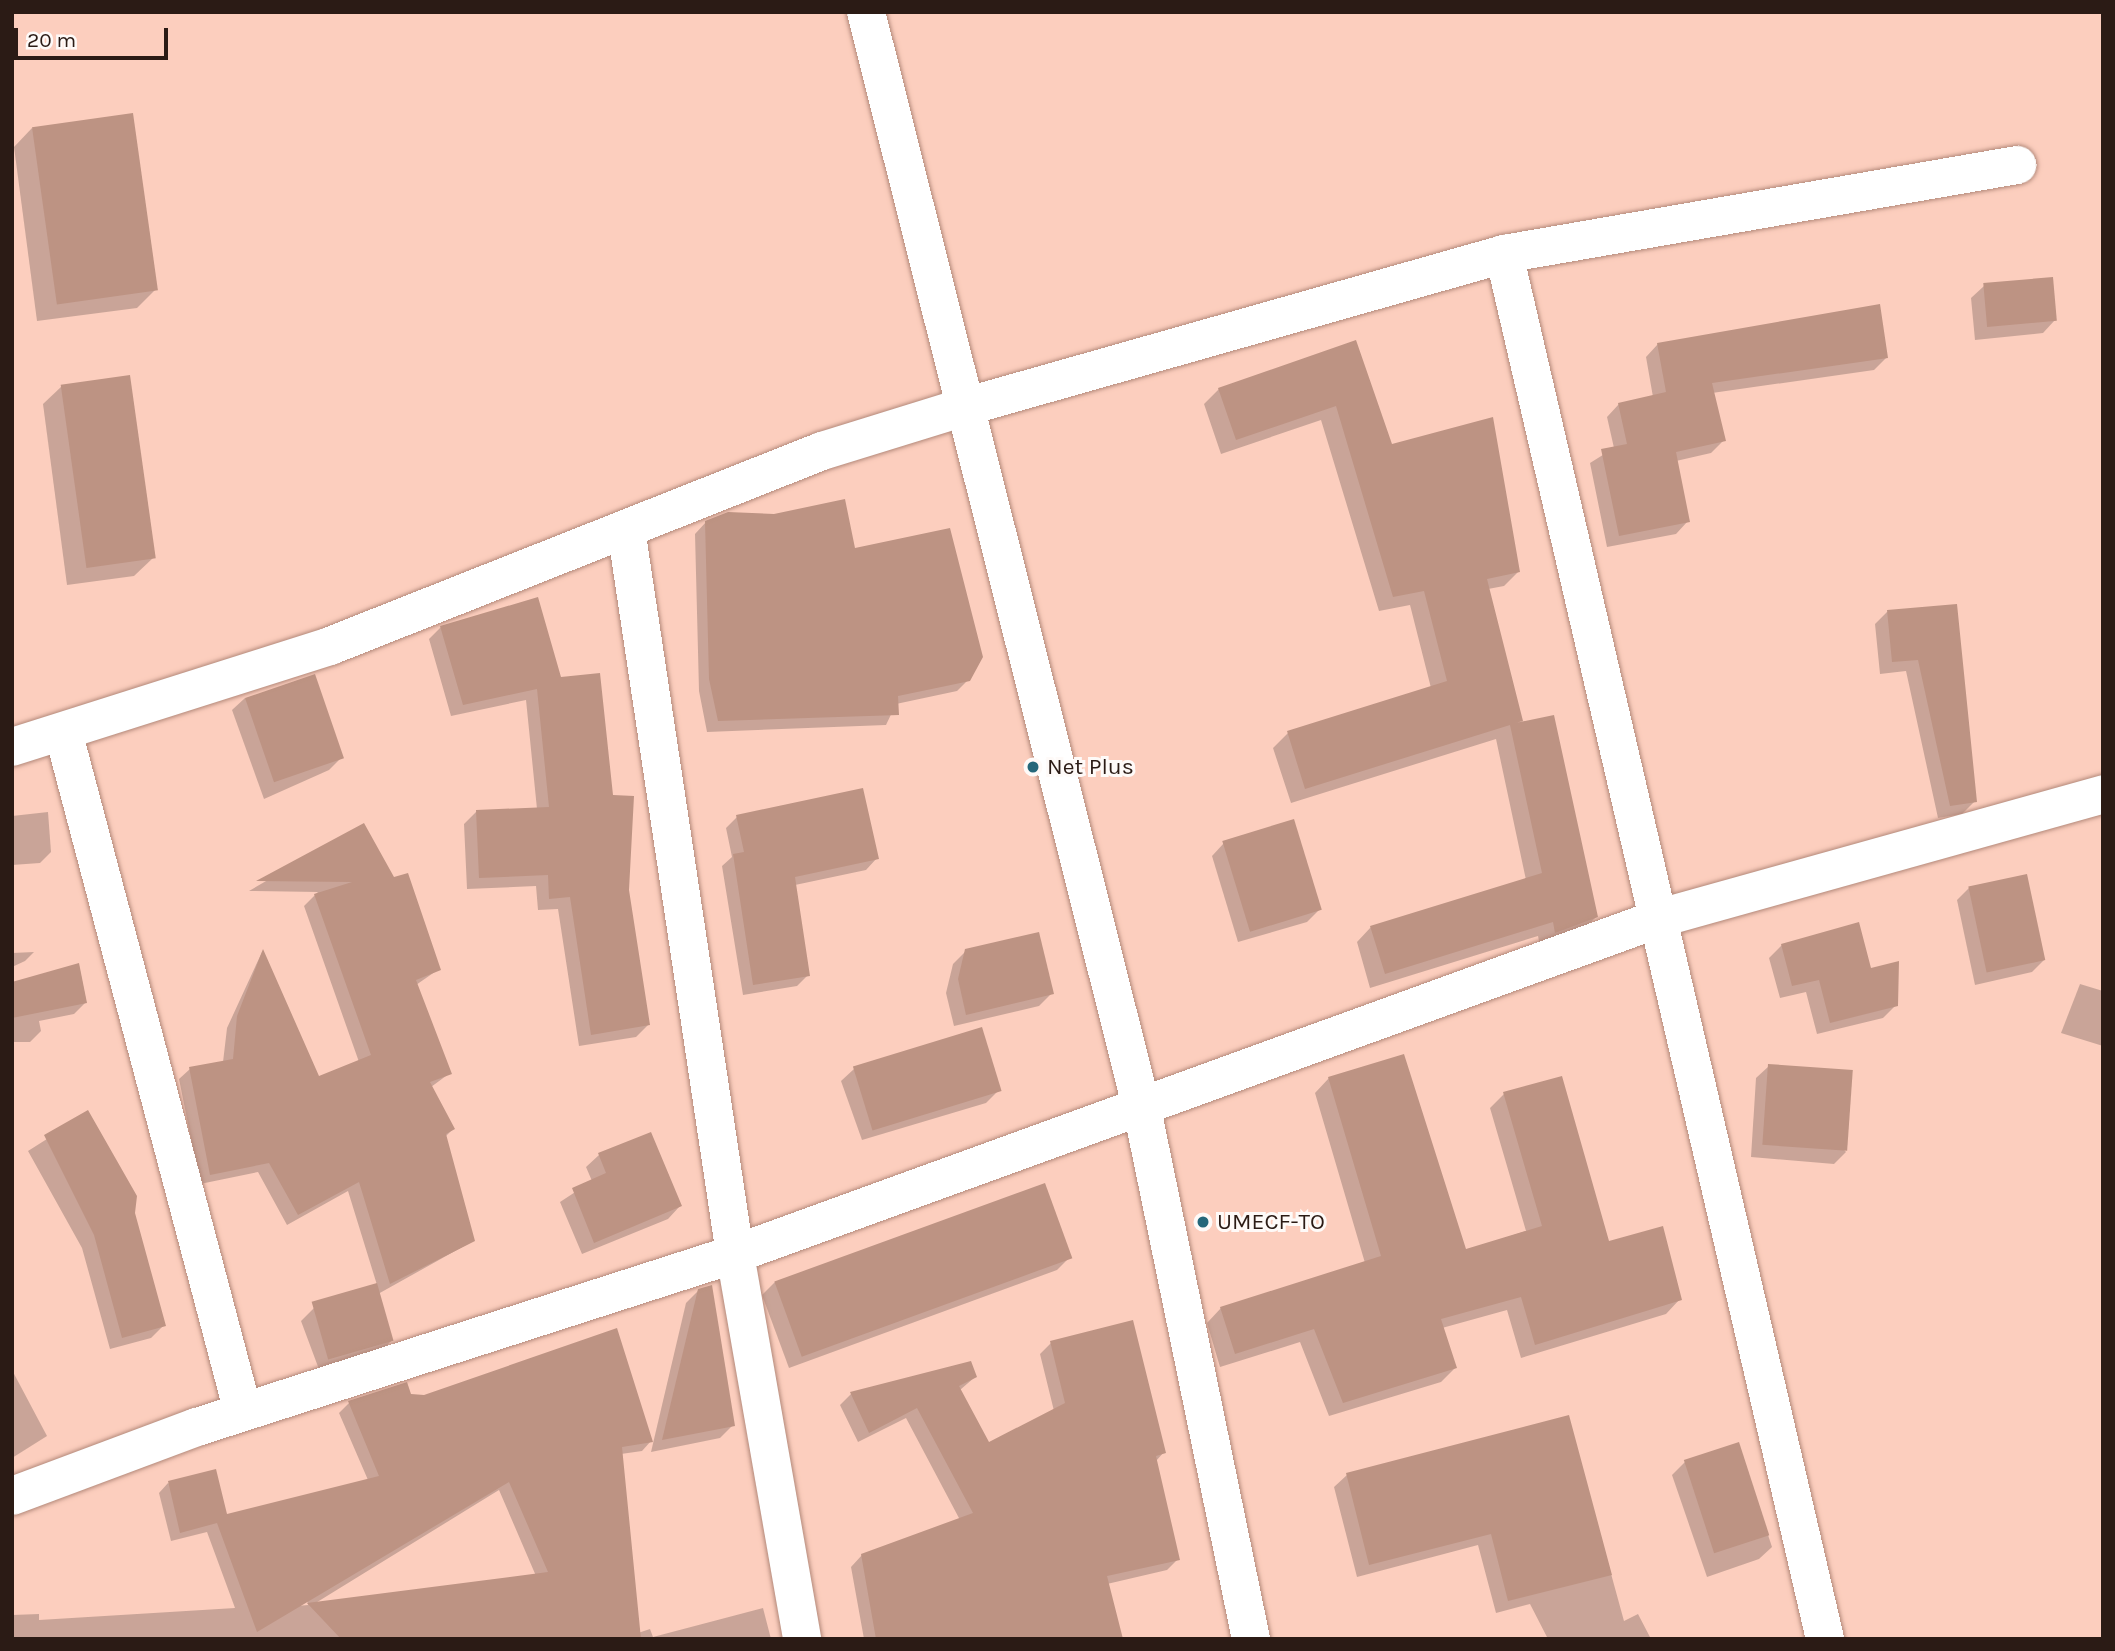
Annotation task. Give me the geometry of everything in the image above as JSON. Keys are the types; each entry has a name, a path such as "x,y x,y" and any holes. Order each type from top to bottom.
{"street":[{"path":"866,12 961,408 1142,1109 1251,1639"},
{"path":"12,747 64,735 330,646 822,451 961,408 1504,254 2017,165"},
{"path":"1504,254 1825,1639"},
{"path":"626,529 735,1254 802,1639"},
{"path":"64,735 243,1412"},
{"path":"12,1496 243,1412 735,1254 1142,1109 1660,918 2103,794"}],"building":[{"path":"133,113 158,290 57,304 32,127"},
{"path":"2053,277 2057,321 1987,327 1983,283"},
{"path":"1880,304 1888,358 1712,383 1726,441 1676,452 1690,522 1619,536 1601,449 1627,444 1618,403 1666,392 1657,343"},
{"path":"1356,340 1392,444 1493,417 1520,572 1487,579 1523,721 1515,723 1554,715 1598,917 1555,933 1553,922 1385,974 1370,926 1542,873 1510,725 1305,789 1287,731 1447,681 1424,591 1393,597 1336,406 1236,440 1218,388"},
{"path":"130,375 156,558 86,568 61,385"},
{"path":"845,499 855,548 950,528 983,657 970,681 898,696 899,715 718,721 709,679 705,521 728,512 774,514"},
{"path":"538,597 561,677 600,673 613,795 634,796 629,890 650,1025 591,1035 570,897 549,899 548,875 479,878 476,810 549,807 537,689 463,705 440,626"},
{"path":"1957,604 1977,802 1950,806 1918,660 1892,662 1887,610"},
{"path":"315,674 344,758 274,782 245,698"},
{"path":"863,788 879,859 795,877 810,976 753,985 733,854 744,852 736,815"},
{"path":"1294,819 1322,910 1250,932 1222,841"},
{"path":"364,823 394,877 408,873 441,970 416,980 452,1074 430,1082 455,1129 446,1134 475,1241 390,1284 359,1182 298,1215 269,1163 210,1175 189,1067 233,1059 237,1016 263,949 319,1076 371,1055 314,894 352,882 256,881"},
{"path":"2027,874 2045,960 1987,973 1968,886"},
{"path":"1859,922 1871,968 1899,961 1898,1006 1830,1023 1819,980 1792,986 1781,944"},
{"path":"1039,932 1054,994 966,1015 958,979 965,949"},
{"path":"79,963 87,1003 12,1018 12,982"},
{"path":"982,1027 1002,1091 872,1131 853,1066"},
{"path":"1404,1054 1466,1249 1542,1226 1503,1092 1562,1076 1609,1241 1663,1226 1682,1300 1535,1345 1521,1297 1441,1319 1457,1368 1343,1403 1314,1329 1235,1354 1220,1307 1381,1256 1328,1077"},
{"path":"1768,1064 1853,1070 1847,1151 1762,1145"},
{"path":"88,1110 137,1196 135,1213 166,1326 122,1338 94,1235 44,1135"},
{"path":"651,1132 682,1206 594,1243 572,1188 606,1173 598,1153"},
{"path":"1045,1183 1072,1258 802,1357 774,1282"},
{"path":"377,1283 394,1341 328,1359 312,1302"},
{"path":"712,1285 735,1426 662,1440 698,1289"},
{"path":"1133,1320 1166,1453 1156,1456 1180,1560 1107,1576 1123,1639 876,1639 861,1554 973,1513 917,1408 869,1433 850,1392 971,1361 977,1377 959,1386 989,1442 1065,1403 1050,1341"},
{"path":"617,1328 653,1442 622,1447 641,1639 341,1639 307,1603 548,1572 509,1482 257,1632 217,1523 180,1533 168,1481 216,1469 227,1514 379,1476 348,1401 407,1382 411,1394 424,1395"},
{"path":"1569,1415 1612,1575 1508,1601 1491,1534 1369,1565 1346,1473"},
{"path":"1739,1442 1769,1535 1714,1553 1684,1460"}],"place":[{"name":"Net Plus","path":"1033,767"},
{"name":"UMECF-TO","path":"1203,1222"}]}
